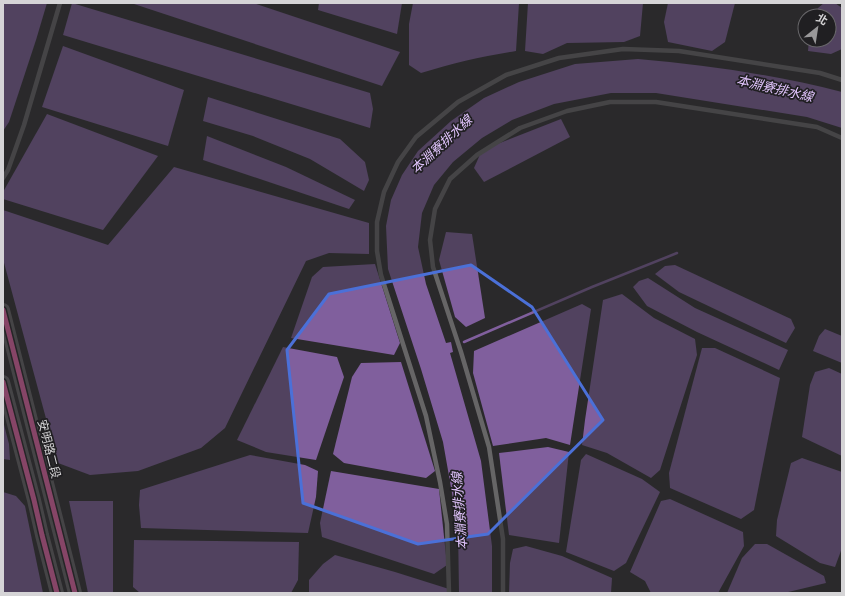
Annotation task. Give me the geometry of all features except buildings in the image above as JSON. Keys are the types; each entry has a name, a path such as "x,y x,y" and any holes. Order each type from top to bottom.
{"main road":[{"name":"安明路二段","path":"3,310 75,593"},
{"path":"3,382 57,593"}],"lane":[{"path":"3,178 8,170 24,125 60,3"},
{"path":"449,593 447,524 440,482 426,416 381,275 377,252 377,222 384,192 398,162 416,137 458,102 506,75 559,58 623,49 679,51 820,73 842,80"},
{"path":"503,593 503,539 489,447 461,352 433,267 430,240 435,209 450,179 477,155 520,128 567,111 610,102 663,103 817,127 842,138"}],"highlighted area":[{"path":"471,265 532,307 603,420 488,534 418,544 303,503 287,350 329,294"}],"water":[{"path":"3,3 47,3 9,122 3,131"},
{"path":"72,3 370,93 373,109 370,128 63,35"},
{"path":"131,3 253,3 400,52 382,86"},
{"path":"319,3 402,3 397,34 318,10"},
{"path":"413,3 519,3 516,51 468,60 421,73 409,65 409,24"},
{"path":"528,3 643,3 640,36 624,42 567,43 543,54 525,51"},
{"path":"668,3 735,3 725,42 712,51 668,42 664,22"},
{"path":"824,3 835,3 842,8 842,49 831,54 808,51 808,48 837,48 837,8 818,8"},
{"path":"63,46 184,90 168,146 42,107"},
{"name":"本淵寮排水線","path":"638,59 741,71 842,92 842,128 807,117 656,93 611,93 554,104 512,120 482,138 453,162 434,185 422,213 418,247 426,284 446,343 451,342 453,352 450,353 481,461 492,546 492,593 459,593 458,527 443,442 388,269 386,226 391,200 402,175 418,151 451,121 484,98 519,82 575,64"},
{"path":"208,97 340,139 365,162 369,180 364,191 310,159 253,136 203,121"},
{"path":"47,114 158,156 103,230 3,199 3,192"},
{"path":"561,119 570,137 484,182 474,168 482,150"},
{"path":"207,136 286,167 355,200 349,209 203,160"},
{"path":"174,167 369,223 369,254 329,253 306,261 225,428 201,448 138,471 90,475 58,463 3,259 3,210 108,245"},
{"path":"446,232 472,234 485,318 466,327 455,317 439,260"},
{"path":"375,264 400,343 394,355 291,338 312,277 323,267"},
{"path":"675,265 791,319 795,328 786,343 679,292 655,274 665,266"},
{"path":"648,278 695,308 788,350 779,370 697,332 647,306 633,287 639,281"},
{"path":"622,294 654,318 695,339 697,355 660,470 651,478 607,453 582,445 603,300"},
{"path":"582,304 591,309 570,445 546,438 493,446 473,373 474,351"},
{"path":"825,329 842,336 842,363 813,351 819,336"},
{"path":"283,347 337,357 344,377 316,460 266,452 237,440"},
{"path":"702,348 715,348 780,378 754,510 741,519 670,488 669,473"},
{"path":"401,362 435,471 426,478 344,463 333,454 352,377 361,363"},
{"path":"829,368 842,374 842,456 802,437 810,385 815,372"},
{"path":"3,421 9,444 10,460 3,459"},
{"path":"548,447 569,452 559,543 509,535 499,453"},
{"path":"586,454 642,479 660,492 626,563 614,571 566,552 581,460"},
{"path":"250,455 305,465 318,471 316,497 308,533 141,528 139,505 140,490"},
{"path":"802,458 842,472 842,548 835,567 820,563 776,536 777,520 791,463"},
{"path":"331,471 439,489 447,565 434,574 322,537 320,523"},
{"path":"3,492 16,496 25,506 43,593 3,593"},
{"path":"670,499 743,532 744,546 718,593 651,593 645,581 630,572 661,501"},
{"path":"69,501 113,501 113,593 88,593"},
{"path":"134,540 299,542 298,580 291,593 140,593 133,587"},
{"path":"755,544 767,544 824,576 826,583 784,593 727,593 742,558"},
{"path":"526,546 562,556 612,578 611,593 509,593 510,563 513,549"},
{"path":"335,555 449,589 449,593 309,593 309,580 323,564"}],"waterway":[{"path":"464,342 592,287 677,253"}],"cycle path":[{"path":"3,310 75,593"},
{"path":"3,382 57,593"}]}
